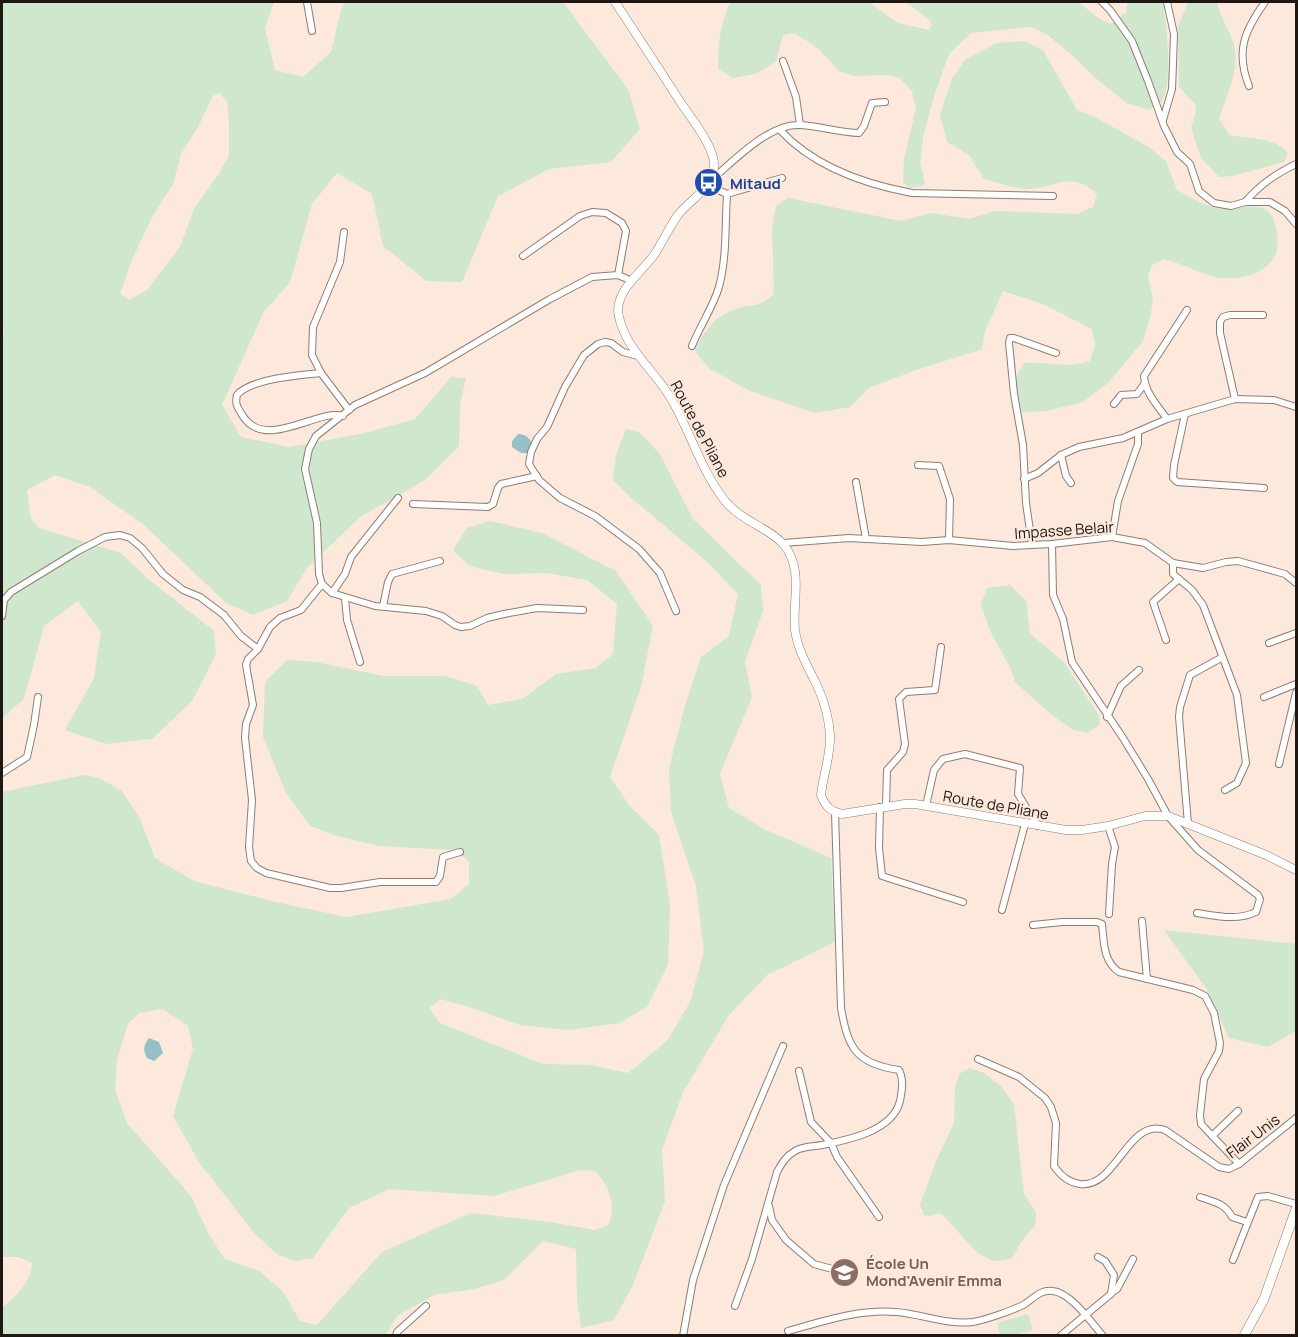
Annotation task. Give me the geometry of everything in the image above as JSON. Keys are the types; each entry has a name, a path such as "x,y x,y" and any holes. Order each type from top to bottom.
{"main road":[{"path":"1245,1335 1264,1299 1296,1207"}],"street":[{"path":"307,2 312,31"},
{"path":"615,2 704,140 714,164 708,184"},
{"path":"1102,2 1131,41 1164,126 1177,153 1191,164 1199,191 1214,203 1232,206 1245,202 1270,202 1285,211 1296,224"},
{"path":"1164,126 1163,117 1172,89 1174,34 1167,2"},
{"path":"1249,86 1242,58 1243,43 1252,20 1265,2"},
{"path":"783,61 796,97 800,125"},
{"path":"708,184 754,143 780,130 800,125 859,132 864,126 871,104 885,102"},
{"path":"780,130 791,142 813,158 876,185 900,191 1053,196"},
{"path":"1245,202 1262,184 1278,172 1296,164"},
{"path":"708,184 727,194 782,178"},
{"name":"Route de Pliane","path":"708,184 677,216 654,255 624,291 618,313 626,338 673,401 713,484 726,502 744,518 783,543"},
{"path":"692,346 719,286 724,255 727,194"},
{"path":"524,256 580,216 600,211 625,226 626,236 618,275"},
{"path":"344,232 340,262 313,327 312,355 321,373 349,410"},
{"path":"584,610 537,608 487,618 470,626 461,627 426,610 383,606 332,593 322,584 319,574 317,522 305,469 309,448 316,436 355,405 424,373 532,309 592,277 618,275 632,281"},
{"path":"1167,419 1150,395 1144,376 1187,310"},
{"path":"1235,399 1220,333 1220,322 1222,317 1230,315 1263,315"},
{"path":"1032,544 1024,480 1023,445 1014,394 1010,338 1056,353"},
{"path":"638,356 623,352 612,343 605,342 598,344 585,355 565,387 548,427 537,439 529,464 537,476 560,498 595,516 639,549 660,573 676,611"},
{"path":"321,373 300,375 246,387 237,395 236,404 248,422 267,430 293,427 332,415 343,416"},
{"path":"1114,404 1121,395 1137,394 1145,383"},
{"path":"1024,480 1038,473 1061,455 1079,447 1123,438 1167,419 1235,399 1274,400 1296,407"},
{"path":"1185,414 1173,478 1178,482 1264,488"},
{"path":"1112,537 1118,501 1138,444 1138,432"},
{"path":"1061,455 1066,477 1071,483"},
{"path":"918,465 939,466 950,499 949,540"},
{"path":"413,504 488,507 493,504 501,484 537,476"},
{"path":"856,482 866,539"},
{"path":"332,593 345,574 351,557 398,498"},
{"path":"2,616 4,600 11,592 78,551 105,537 120,535 130,538 142,548 163,574 183,590 200,597 224,615 241,636 258,650"},
{"name":"Impasse Belair","path":"783,543 849,538 922,542 949,540 1013,546 1112,537 1145,543 1173,563 1203,568 1238,561 1285,574 1296,584"},
{"path":"735,1306 752,1259 777,1172 788,1156 802,1148 851,1138 874,1129 892,1117 899,1106 903,1078 899,1070 881,1067 860,1057 850,1046 845,1030 840,984 834,812 824,803 822,795 830,736 825,706 798,647 795,629 796,569 783,543"},
{"path":"1052,544 1053,595 1063,619 1070,657 1148,779 1168,816 1191,843 1258,895 1260,899 1256,912 1245,917 1224,918 1197,913"},
{"path":"383,606 392,574 440,561"},
{"path":"1173,563 1172,573 1192,590 1203,605 1221,658 1237,695 1246,759 1245,767 1237,783 1225,790"},
{"path":"1166,640 1153,602 1179,579"},
{"path":"322,584 301,610 280,618 275,623 246,664 253,705 246,724 245,738 252,800 249,847 251,861 266,873 330,888 340,888 380,882 436,882 440,876 443,857 460,852"},
{"path":"345,598 347,620 360,662"},
{"path":"1269,643 1296,633"},
{"path":"940,647 935,690 906,692 899,699 905,744 903,752 887,770 879,848 882,876 963,902"},
{"path":"1188,824 1180,707 1191,675 1221,658"},
{"path":"1107,717 1121,686 1139,670"},
{"path":"1264,697 1296,684"},
{"path":"1279,764 1296,693"},
{"path":"2,773 27,758 38,697"},
{"path":"926,806 934,770 943,759 965,754 1020,768 1018,794 1038,826"},
{"name":"Route de Pliane","path":"834,812 858,813 905,804 1074,831 1108,826 1145,816 1168,816 1266,855 1296,870"},
{"path":"1002,910 1025,824"},
{"path":"1108,826 1115,847 1109,914"},
{"path":"1142,921 1147,979"},
{"path":"1033,925 1080,922 1102,924 1106,956 1112,967 1119,972 1193,990 1205,996 1214,1013 1219,1033 1219,1051 1204,1079 1200,1115 1202,1124 1239,1164"},
{"path":"683,1335 693,1280 724,1185 783,1046"},
{"name":"Flair Unis","path":"978,1059 1019,1077 1045,1098 1051,1107 1056,1123 1054,1166 1066,1180 1073,1183 1085,1185 1097,1180 1114,1165 1128,1145 1150,1128 1158,1127 1165,1130 1220,1167 1229,1169 1239,1164 1296,1118"},
{"path":"799,1071 811,1122 831,1143 837,1157 879,1217"},
{"path":"1212,1136 1238,1111"},
{"path":"1233,1260 1258,1197 1268,1196 1296,1207"},
{"path":"1200,1197 1228,1208 1232,1217 1247,1222"},
{"path":"769,1202 772,1220 786,1240 814,1264 847,1273"},
{"path":"1098,1257 1105,1261 1114,1275 1111,1294"},
{"path":"1060,1335 1117,1289 1133,1259"},
{"path":"789,1331 840,1316 871,1311 907,1313 948,1323 975,1322 1024,1304 1037,1294 1049,1290 1060,1292 1076,1305 1103,1335"},
{"path":"396,1335 426,1306"},
{"path":"1252,1324 1253,1335"}],"green space":[{"path":"2,2 274,2 265,28 275,70 303,77 331,52 342,6 346,2 563,2 628,89 640,129 611,162 549,169 498,196 462,282 426,281 383,246 372,194 337,173 312,204 290,282 263,313 222,405 241,437 289,447 365,433 415,419 451,377 466,378 460,404 459,446 425,480 360,517 307,568 287,601 253,615 226,603 144,525 90,487 55,475 27,490 31,519 39,528 121,553 146,577 214,631 216,654 192,701 152,739 106,744 65,730 94,678 101,632 78,601 44,626 24,699 2,718 2,344 4,331 2,328","holes":["219,93 227,101 229,156 194,209 180,247 147,290 129,300 120,294 131,262 151,219 173,184 181,154 198,127 213,96"]},
{"path":"730,2 869,2 898,23 929,30 932,25 928,18 905,2 1078,2 1100,19 1111,24 1126,12 1128,2 1163,2 1168,54 1165,94 1161,102 1149,110 1127,103 1046,34 1031,27 971,33 949,54 934,96 923,138 920,163 925,183 922,186 909,188 903,182 904,159 916,108 912,92 900,78 886,75 854,76 839,71 820,50 795,33 783,35 776,62 755,74 733,78 718,69 720,35"},
{"path":"1217,2 1234,45 1234,73 1219,118 1229,135 1277,144 1288,154 1284,162 1232,176 1219,177 1201,158 1191,128 1196,111 1195,104 1179,87 1178,26 1188,3"},
{"path":"1024,41 1043,50 1077,110 1091,115 1147,146 1166,161 1177,190 1212,207 1224,209 1260,207 1268,211 1275,224 1278,240 1274,258 1268,265 1243,277 1224,278 1164,259 1152,265 1148,276 1153,300 1143,341 1109,382 1083,402 1047,411 1022,412 1015,387 1020,370 1024,363 1066,365 1090,361 1095,345 1092,329 1043,304 1003,291 985,331 982,349 869,388 850,407 815,413 750,391 710,369 695,352 702,338 716,320 729,312 759,304 774,294 772,229 776,206 788,198 901,221 931,213 969,219 995,211 1077,214 1093,207 1097,194 1088,187 1072,181 1025,189 984,179 969,155 947,142 940,114 952,78 965,60 996,43"},
{"path":"626,429 639,432 660,454 693,519 761,585 763,611 745,662 752,697 720,774 729,808 764,829 831,858 835,942 767,975 729,1015 683,1092 662,1150 665,1201 633,1285 614,1320 581,1328 577,1299 576,1249 543,1241 504,1280 474,1289 434,1295 397,1316 386,1335 2,1335 2,1308 26,1283 32,1263 18,1257 2,1257 2,792 84,775 101,779 122,791 140,819 155,858 194,881 276,902 346,917 451,899 469,884 469,861 453,850 379,846 337,836 310,826 285,791 263,737 265,682 287,660 316,662 384,676 445,676 477,686 488,705 522,699 556,674 596,668 613,654 617,604 587,580 547,573 504,574 469,566 453,550 467,528 490,521 542,533 616,571 653,626 641,687 610,777 629,805 659,835 670,905 668,965 647,1007 619,1023 569,1030 520,1025 440,999 429,1008 440,1023 543,1064 590,1065 628,1073 667,1041 690,1002 704,951 696,886 671,812 669,768 685,705 701,657 729,636 738,594 705,560 613,480 616,455","holes":["163,1009 188,1026 193,1049 173,1116 199,1162 255,1234 278,1255 296,1261 313,1258 349,1208 389,1189 494,1196 580,1170 596,1171 605,1184 612,1203 609,1225 595,1230 551,1222 471,1213 382,1252 317,1325 300,1321 283,1292 259,1271 225,1259 209,1235 191,1196 127,1123 115,1090 117,1060 128,1024 139,1013"]},
{"path":"1010,585 1026,601 1030,634 1063,661 1099,715 1100,724 1088,733 1073,730 1053,716 1015,682 1011,669 990,631 981,604 987,588"},
{"path":"1164,930 1296,944 1296,1031 1268,1047 1229,1038 1206,988"},
{"path":"969,1068 982,1072 1001,1086 1014,1104 1024,1194 1036,1212 1035,1226 1024,1238 1011,1259 993,1261 976,1252 943,1215 938,1213 931,1216 924,1215 920,1205 936,1161 954,1123 955,1087 959,1074"},
{"path":"1028,1314 1033,1330 1013,1335 1000,1335 997,1323"}],"water":[{"path":"518,434 531,441 533,446 529,453 521,453 512,447 512,441"},
{"path":"149,1038 159,1042 163,1053 154,1061 147,1058 145,1053 144,1048"}],"place":[{"name":"Mitaud","path":"709,183"},
{"name":"École Un Mond'Avenir Emma","path":"845,1272"}]}
